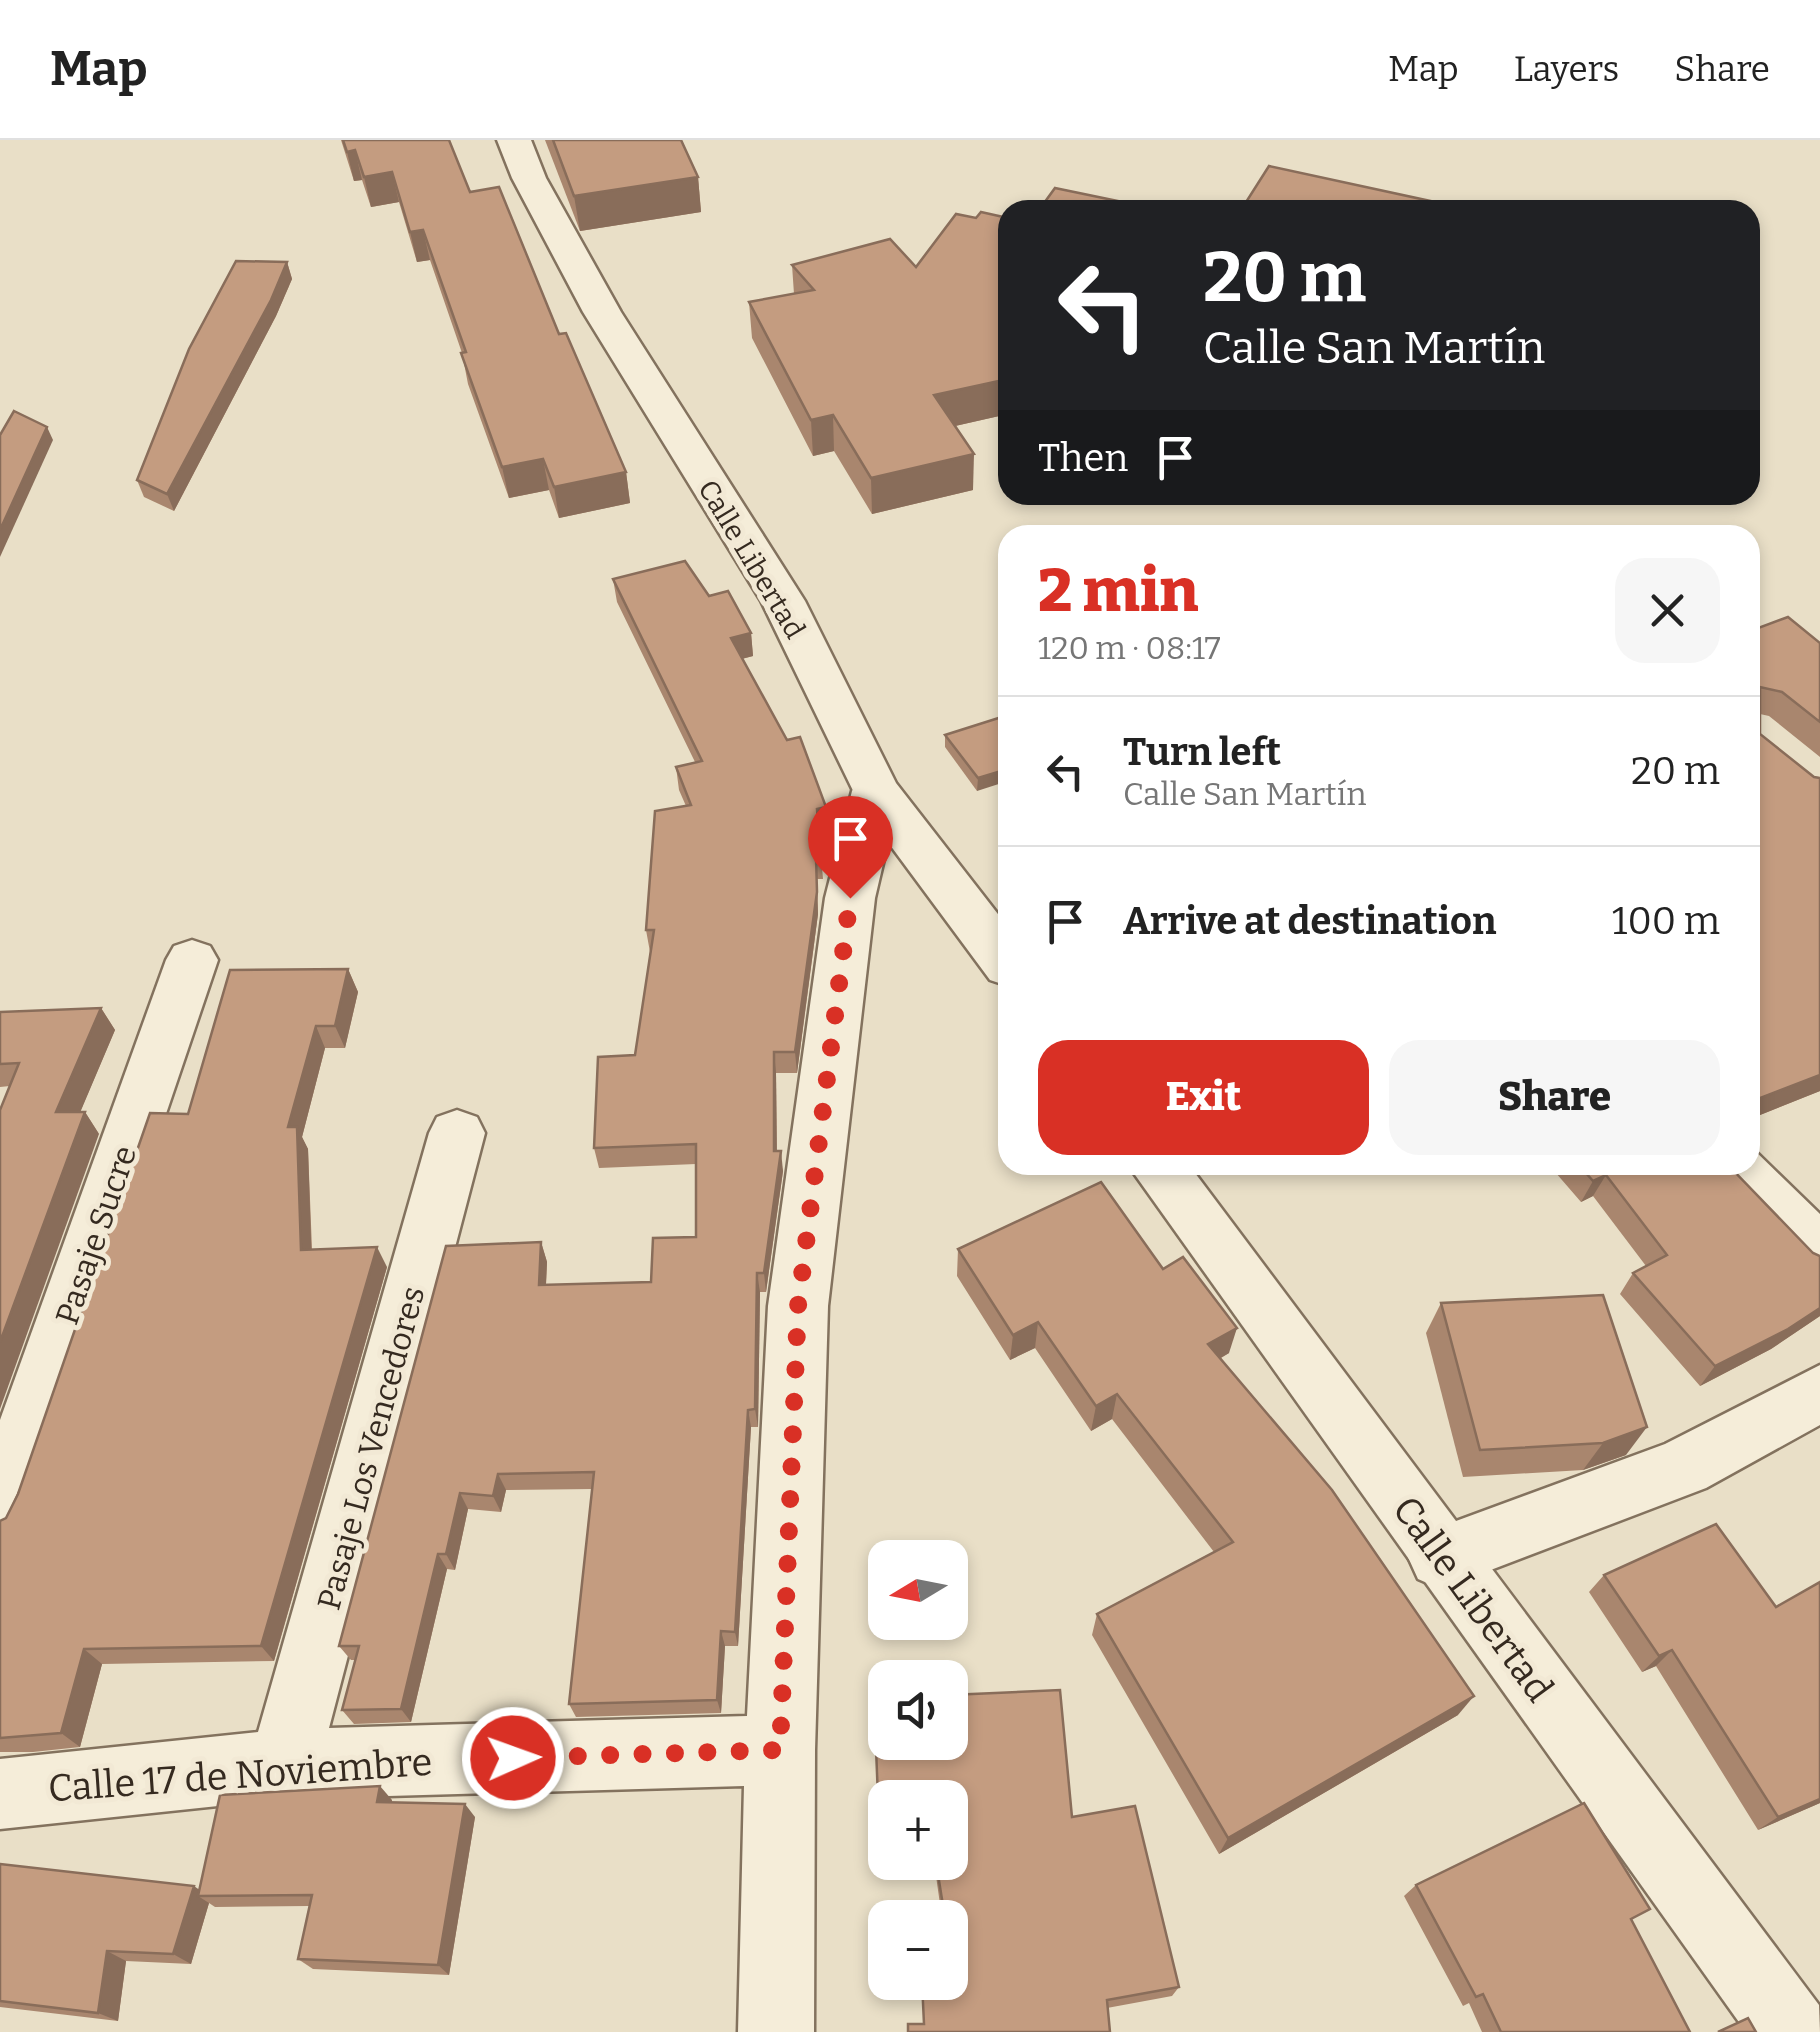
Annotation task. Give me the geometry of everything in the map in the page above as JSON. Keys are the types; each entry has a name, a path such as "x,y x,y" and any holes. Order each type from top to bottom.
{"street":[{"name":"Calle Libertad","path":"514,140 529,178 602,312 783,601 876,791 998,953"},
{"path":"776,2032 780,1750 798,1306 850,898 876,791"},
{"name":"Pasaje Sucre","path":"0,1510 192,960"},
{"name":"Pasaje Los Vencedores","path":"284,1764 457,1132"},
{"name":"Calle Libertad","path":"1163,1175 1792,2032"},
{"path":"1745,1175 1820,1252"},
{"path":"1441,1557 1684,1467 1820,1392"},
{"name":"Calle 17 de Noviembre","path":"0,1794 284,1764 780,1750"}],"building":[{"path":"343,140 449,140 470,192 499,187 559,334 566,333 626,472 554,487 543,459 502,467 423,230 410,232 392,172 364,177 355,150 347,152"},
{"path":"553,140 681,140 698,177 574,196"},
{"path":"1269,166 1426,200 1247,200"},
{"path":"1055,188 1113,200 1046,200"},
{"path":"981,212 998,216 998,381 934,395 974,454 871,478 833,415 811,420 749,302 814,290 792,265 890,239 916,267 956,214 976,218"},
{"path":"236,261 287,262 271,300 167,494 137,480 189,349"},
{"path":"14,411 47,427 0,530 0,435"},
{"path":"685,561 709,596 728,591 751,633 731,638 787,740 800,737 826,807 817,809 821,857 816,857 817,892 795,1052 774,1052 774,1151 781,1151 764,1273 757,1273 755,1409 748,1410 735,1632 721,1631 717,1700 569,1704 594,1472 498,1474 493,1496 460,1493 446,1554 438,1554 401,1709 342,1710 359,1646 339,1646 446,1246 541,1242 539,1285 651,1282 653,1238 696,1237 696,1144 594,1148 598,1057 635,1055 654,930 646,930 655,811 691,805 676,767 702,761 613,579"},
{"path":"1788,617 1820,643 1820,722 1782,692 1760,687 1760,627"},
{"path":"998,718 998,772 978,778 945,735"},
{"path":"1760,734 1820,778 1820,1075 1760,1098"},
{"path":"348,969 335,1026 316,1026 288,1127 297,1127 301,1250 377,1247 261,1646 84,1649 61,1733 0,1738 0,1521 6,1518 18,1494 150,1113 188,1114 230,970"},
{"path":"101,1008 56,1112 85,1112 0,1342 0,1110 19,1063 0,1064 0,1012"},
{"path":"1606,1175 1738,1175 1820,1256 1820,1308 1715,1366 1633,1273 1667,1255"},
{"path":"1101,1182 1163,1269 1183,1257 1237,1328 1208,1344 1332,1490 1474,1696 1228,1838 1097,1614 1233,1542 1117,1394 1096,1406 1038,1322 1013,1335 958,1249"},
{"path":"1603,1295 1647,1427 1603,1443 1480,1450 1441,1303"},
{"path":"1716,1524 1776,1607 1820,1582 1820,1799 1778,1817 1672,1650 1659,1656 1604,1575"},
{"path":"1060,1690 1072,1817 1135,1806 1179,1987 1107,2000 1110,2032 908,2032 908,2024 924,2024 923,2000 968,2000 968,1900 942,1900 939,1880 968,1880 968,1780 877,1780 876,1760 968,1760 968,1694"},
{"path":"380,1786 377,1802 465,1804 438,1965 298,1959 312,1895 198,1896 220,1795"},
{"path":"1584,1803 1650,1909 1631,1919 1690,2032 1501,2032 1483,1994 1476,1997 1416,1885"},
{"path":"0,1864 194,1886 173,1954 107,1951 98,2013 0,2001"},
{"path":"1748,2018 1756,2032 1718,2032"}],"route":[{"path":"513,1758 780,1750 798,1306 850,898"}]}
